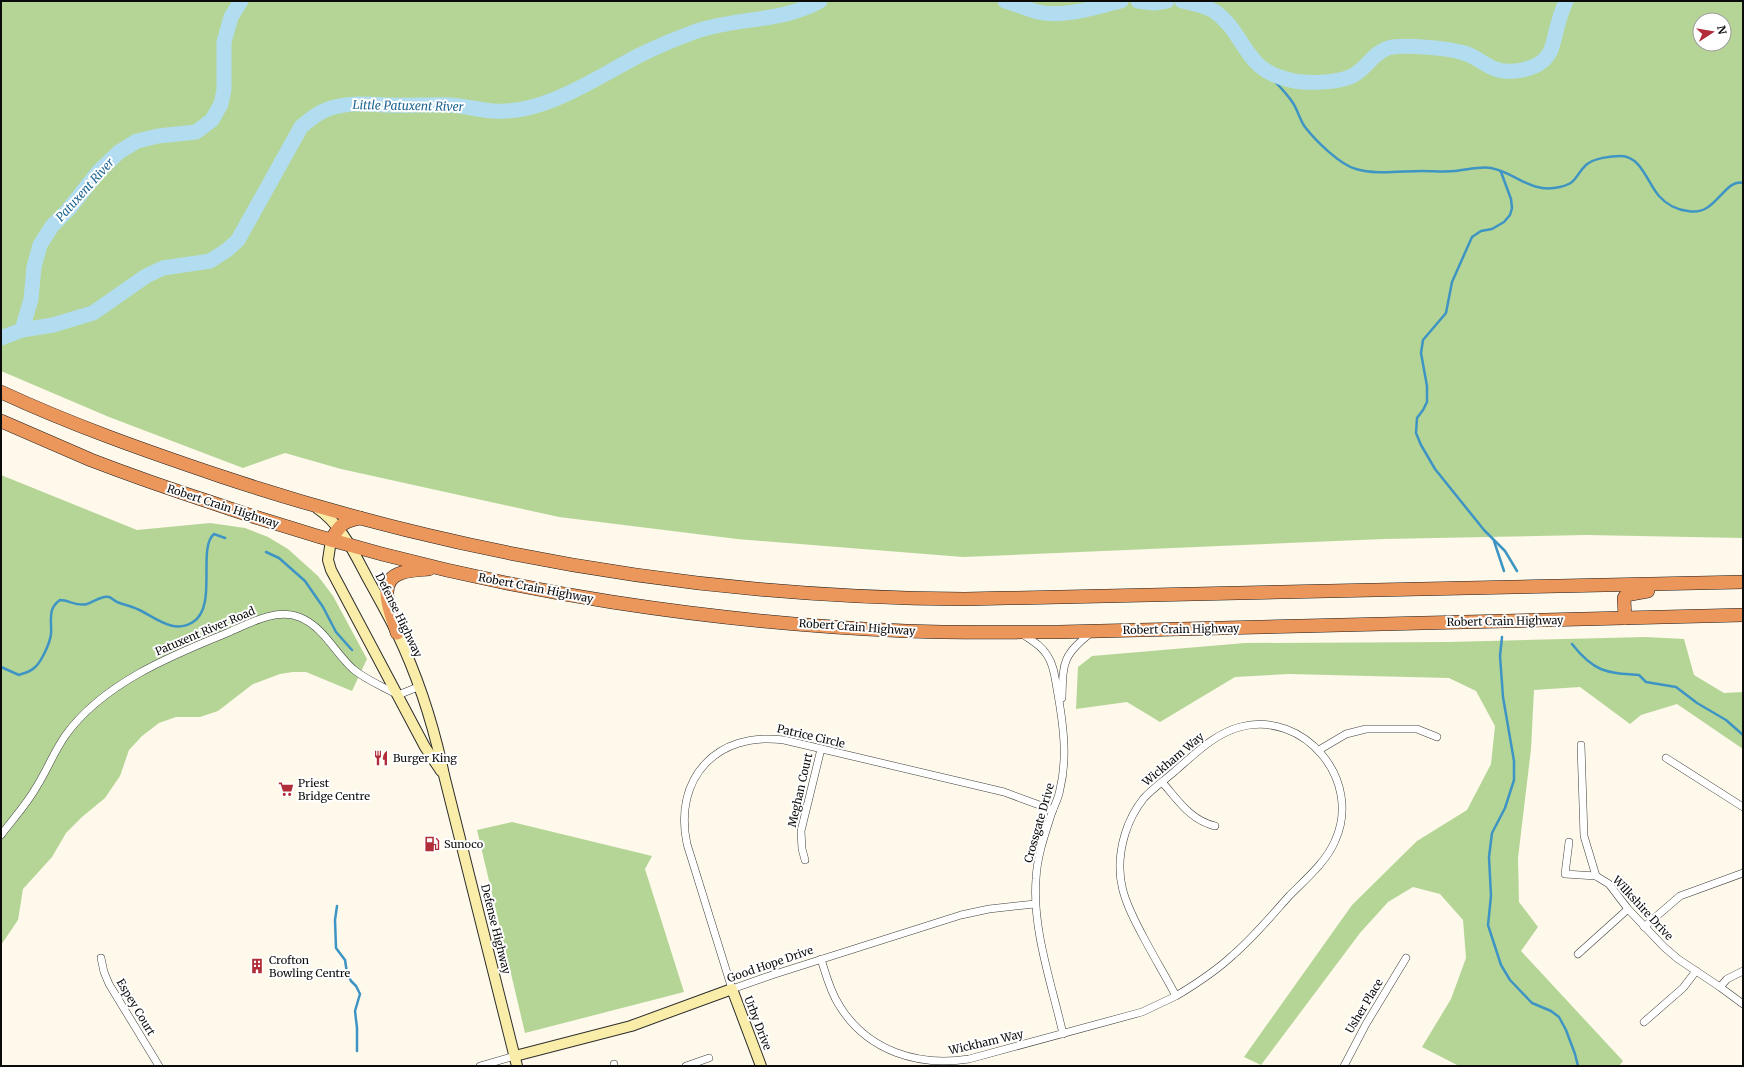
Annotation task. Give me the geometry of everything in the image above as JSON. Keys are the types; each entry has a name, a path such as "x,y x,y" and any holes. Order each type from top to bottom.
{"highway":[{"path":"4,393 101,434 172,460 312,505 360,518 506,552 616,572 725,586 867,597 973,599 1743,582"},
{"name":"Robert Crain Highway","path":"1,421 93,460 164,486 252,517 350,546 499,582 612,602 722,617 872,629 958,632 1020,632 1743,616"},
{"path":"331,540 338,527 347,521 360,518"},
{"path":"397,633 386,590 391,579 402,572 436,567"},
{"path":"1625,618 1624,598 1629,594 1707,582"}],"main road":[{"name":"Defense Highway","path":"312,505 328,516 338,527 350,546 397,633 418,687 437,741 444,775 516,1061"},
{"name":"Defense Highway","path":"331,540 328,560 331,570 425,747 444,775"},
{"name":"Good Hope Drive","path":"516,1061 631,1026 732,989"},
{"name":"Urby Drive","path":"732,989 761,1066"}],"street":[{"name":"Patuxent River Road","path":"1,835 38,786 66,736 82,716 102,698 153,666 180,652 258,620 290,614 305,620 322,634 354,670 398,695"},
{"name":"Crossgate Drive","path":"1061,711 1063,670 1066,658 1078,643 1093,631"},
{"name":"Crossgate Drive","path":"1020,632 1038,644 1052,662 1061,711 1064,748 1063,775 1039,860 1036,879 1035,904 1042,947 1063,1034"},
{"path":"398,695 418,687"},
{"name":"Wickham Way","path":"821,959 831,988 846,1016 868,1039 881,1047 902,1056 927,1062 956,1062 1063,1034 1142,1012 1176,996 1203,979 1234,954 1313,872 1325,858 1335,840 1342,814 1341,793 1330,764 1319,750 1290,730 1273,726 1240,727 1210,741 1144,799 1129,820 1120,853 1119,870 1122,890 1128,908 1176,996"},
{"path":"1319,750 1346,734 1366,729 1417,729 1437,737"},
{"name":"Patrice Circle","path":"732,989 688,844 684,826 687,796 693,782 703,767 716,754 731,745 749,739 768,738 784,740 1004,792 1053,810"},
{"name":"Wilkshire Drive","path":"1581,745 1584,836 1596,876 1609,884 1644,927 1678,959 1743,1004"},
{"name":"Meghan Court","path":"805,860 802,849 801,831 821,749"},
{"path":"1666,758 1743,807"},
{"path":"1162,782 1198,821 1215,826"},
{"path":"1569,842 1566,874 1596,876"},
{"path":"1644,927 1680,896 1743,873"},
{"name":"Good Hope Drive","path":"732,989 961,915 989,909 1035,904"},
{"path":"1578,954 1628,909"},
{"name":"Espey Court","path":"101,958 104,972 109,984 159,1066"},
{"name":"Usher Place","path":"1346,1065 1366,1024 1406,958"},
{"path":"1720,987 1727,978 1743,971"},
{"path":"1644,1022 1683,988 1696,972"},
{"path":"686,1066 709,1058"},
{"path":"480,1066 516,1061"}],"green space":[{"path":"1,1 1743,1 1743,538 1587,535 1384,539 963,557 737,539 559,517 341,469 285,453 243,468 109,417 1,371"},
{"path":"1,475 137,530 210,523 245,528 268,537 288,549 318,576 333,596 367,659 352,691 306,672 280,674 253,684 218,711 200,717 176,717 159,723 142,736 129,750 120,776 105,798 82,817 66,833 52,857 23,889 18,920 1,945"},
{"path":"1645,637 1684,639 1694,675 1724,693 1743,692 1743,749 1677,704 1641,715 1630,724 1580,687 1534,690 1531,749 1518,858 1519,902 1538,927 1521,951 1623,1061 1619,1066 1459,1066 1422,1047 1451,999 1466,958 1463,920 1440,894 1413,887 1388,902 1360,933 1261,1065 1244,1057 1352,905 1417,841 1467,810 1491,764 1495,726 1476,691 1449,678 1289,674 1235,677 1160,722 1127,702 1076,709 1078,667 1092,656 1245,643 1448,642"},
{"path":"512,822 652,856 645,869 684,992 525,1033 477,830"}],"waterway":[{"name":"Patuxent River","path":"22,330 31,299 34,267 40,245 52,226 68,210 99,171 119,152 137,141 158,136 196,132 212,120 221,104 224,90 224,42 231,17 241,1"},
{"name":"Little Patuxent River","path":"1,338 22,330 53,325 93,313 146,276 163,268 210,261 227,250 238,240 301,127 313,117 324,111 343,105 358,104 451,105 493,111 512,111 531,107 568,93 638,56 694,32 710,27 774,17 805,8 820,1"},
{"name":"Little Patuxent River","path":"1005,1 1038,12 1059,14 1080,11 1121,1"},
{"name":"Little Patuxent River","path":"1138,1 1154,3 1167,1"},
{"name":"Little Patuxent River","path":"1182,1 1203,6 1214,11 1225,20 1254,60 1274,75 1290,80 1313,82 1339,80 1352,76 1383,50 1404,46 1457,51 1468,54 1489,66 1503,71 1527,69 1543,61 1550,52 1566,1"},
{"path":"1265,71 1290,99 1305,127 1321,145 1343,163 1363,171 1460,171 1478,168 1491,168 1509,174 1540,188 1549,188 1560,187 1570,183 1586,165 1593,161 1608,157 1621,156 1628,157 1639,165 1655,191 1665,202 1688,211 1698,211 1706,208 1730,186 1736,183 1743,183"},
{"path":"1501,172 1511,199 1512,208 1510,215 1504,222 1492,229 1481,231 1472,237 1452,282 1446,313 1423,340 1421,353 1427,386 1427,402 1417,418 1416,433 1435,469 1484,530 1505,551 1517,571"},
{"path":"1,667 19,675 31,670 37,665 49,642 53,607 60,600 83,605 104,597 109,597 164,623 178,626 193,622 200,614 204,604 209,541 214,534 225,538"},
{"path":"1494,541 1504,571"},
{"path":"266,552 279,558 305,581 323,607 336,632 352,650"},
{"path":"1502,637 1500,656 1503,697 1514,761 1514,780 1505,808 1492,833 1489,857 1491,896 1488,925 1501,965 1510,980 1532,1003 1551,1011 1559,1017 1566,1030 1578,1066"},
{"path":"1572,644 1587,660 1594,666 1601,669 1609,672 1639,675 1646,682 1676,687 1697,703 1726,720 1743,735"},
{"path":"337,906 335,920 336,948 345,960 347,973 360,994 355,1011 357,1051"}],"place":[{"name":"Burger King","path":"381,758"},
{"name":"Priest Bridge Centre","path":"286,789"},
{"name":"Sunoco","path":"432,844"},
{"name":"Crofton Bowling Centre","path":"257,966"}]}
